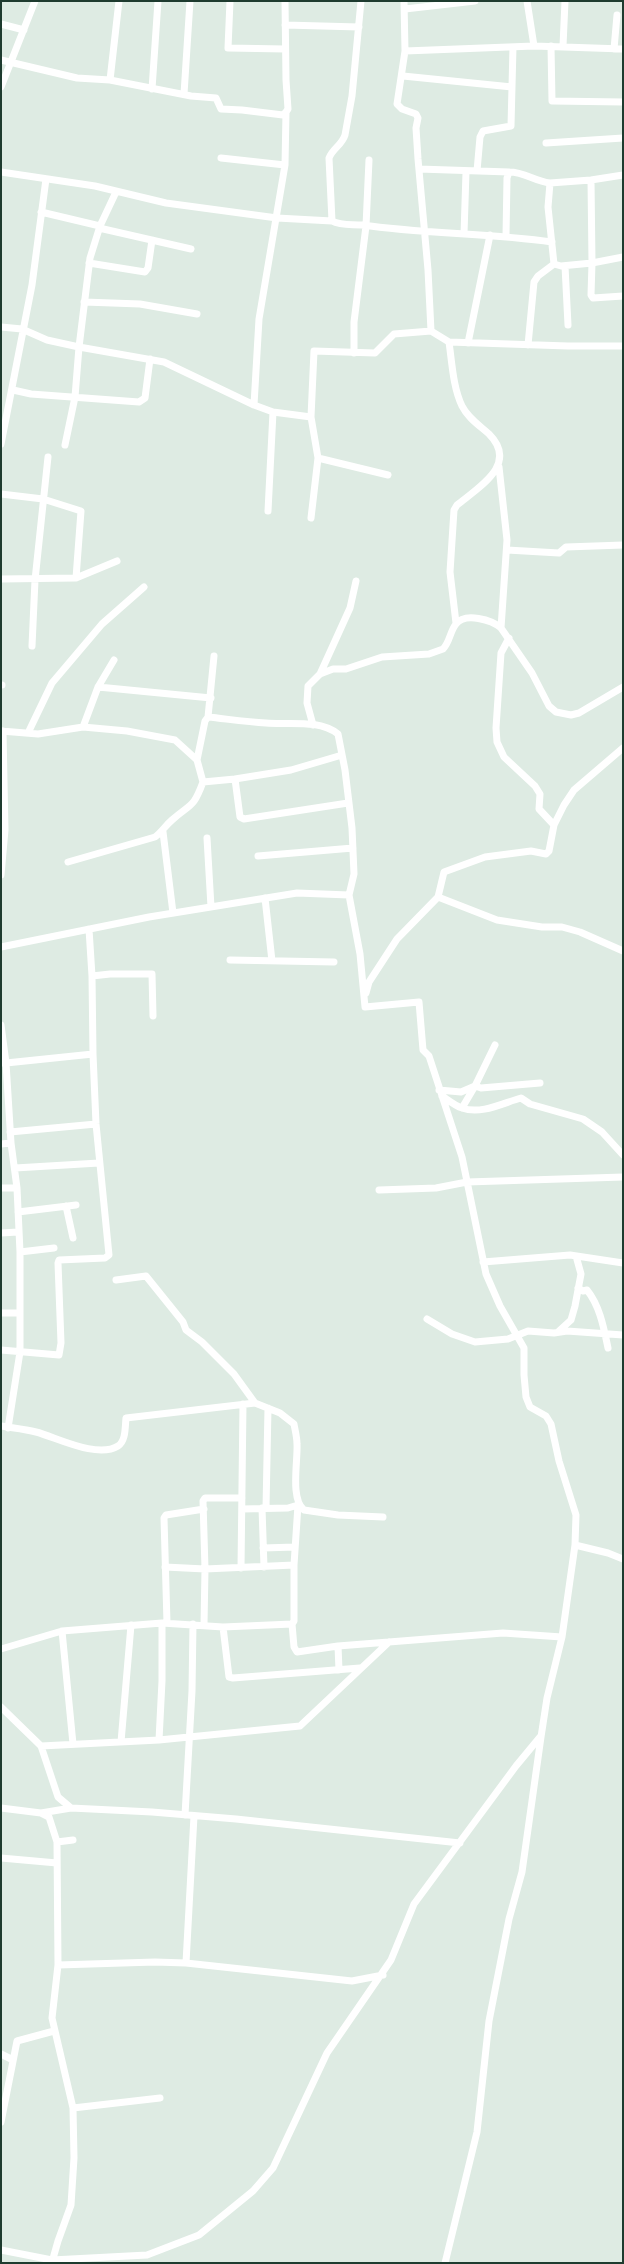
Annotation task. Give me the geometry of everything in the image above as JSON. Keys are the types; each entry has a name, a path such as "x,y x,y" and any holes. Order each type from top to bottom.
{"street":[{"path":"1,87 36,1"},
{"path":"110,80 119,1"},
{"path":"152,88 158,1"},
{"path":"184,94 190,1"},
{"path":"230,1 228,48 285,49"},
{"path":"254,405 259,319 285,166 286,112 288,109 285,1"},
{"path":"332,222 330,158 332,151 344,140 345,135 361,1"},
{"path":"431,331 416,128 418,118 416,114 402,109 398,104 405,51 404,5 475,1"},
{"path":"527,1 534,46"},
{"path":"563,46 565,1"},
{"path":"614,49 617,16"},
{"path":"1,24 24,30"},
{"path":"285,25 359,27"},
{"path":"405,51 534,46 623,49"},
{"path":"551,46 552,101 623,102"},
{"path":"477,171 480,137 483,131 511,126 513,47"},
{"path":"1,60 10,64 77,78 110,80 216,98 221,109 283,116 286,112"},
{"path":"403,76 512,87"},
{"path":"546,143 623,138"},
{"path":"222,158 285,166"},
{"path":"354,353 355,313 366,226 369,160"},
{"path":"419,169 529,174 535,180 550,183 623,175"},
{"path":"1,172 95,186 166,203 277,218 332,222 403,231 506,236 552,242"},
{"path":"464,234 466,172"},
{"path":"506,236 509,172"},
{"path":"1,444 32,285 46,178"},
{"path":"591,180 591,295 593,298 623,296"},
{"path":"550,183 548,207 553,234 554,264"},
{"path":"65,445 75,397 89,263 100,227 116,192"},
{"path":"41,212 191,250"},
{"path":"468,343 490,235"},
{"path":"89,263 145,272 148,268 152,240"},
{"path":"528,345 534,282 538,276 554,264 565,266 623,257"},
{"path":"565,266 568,325"},
{"path":"84,302 140,304 197,314"},
{"path":"1,327 22,329 47,340 79,347 164,362 254,405 273,412 311,416"},
{"path":"311,518 318,458 311,416 314,351 374,353 394,334 431,331 449,342 623,346"},
{"path":"449,342 456,387 462,406 471,418 494,440 498,448 498,467 507,550 501,628"},
{"path":"13,390 31,394 103,401 142,401 145,398 150,359"},
{"path":"268,511 273,412"},
{"path":"32,646 34,580 48,457"},
{"path":"318,458 388,475"},
{"path":"320,674 333,669 346,669 382,658 429,654 443,649 456,623 450,572 454,510 498,467"},
{"path":"1,494 43,499 82,511 76,578"},
{"path":"507,550 559,553 566,547 623,545"},
{"path":"1,579 76,578 117,561"},
{"path":"313,725 307,703 308,686 320,674 350,608 356,581"},
{"path":"28,733 52,683 102,624 144,587"},
{"path":"456,623 463,619 480,619 495,623 501,628 532,673 549,706 556,712 570,715 579,713 623,687"},
{"path":"509,638 501,653 497,742 504,757 535,786 540,794 539,809 554,825"},
{"path":"68,862 145,841 163,832 171,821 196,801 203,782 197,760 205,721 208,717 214,656"},
{"path":"83,727 98,687 114,660"},
{"path":"98,687 211,698"},
{"path":"208,717 266,723 313,725 333,730 338,734 353,848 354,874 349,895 360,954 365,1007 419,1002 423,1050 429,1056 462,1157 486,1274 524,1348 526,1397 530,1407 546,1416 551,1424 558,1461 576,1515 575,1546 562,1637 547,1698 540,1737 522,1872 509,1919 489,2021 477,2132 445,2263"},
{"path":"1,875 5,830 2,731 28,733 83,727 127,731 174,740 197,760"},
{"path":"364,1000 369,982 397,939 438,897 444,872 485,856 531,852 546,854 549,851 554,825 574,790 623,748"},
{"path":"203,782 291,770 342,755"},
{"path":"235,779 240,817 244,819 348,803"},
{"path":"163,832 172,913"},
{"path":"207,838 211,907"},
{"path":"258,856 353,848"},
{"path":"1,947 172,913 297,893 349,895"},
{"path":"438,897 497,920 542,927 562,927 580,932 623,951"},
{"path":"264,898 272,961"},
{"path":"1,1350 59,1355 61,1343 58,1262 60,1260 98,1258 109,1255 96,1124 89,929"},
{"path":"230,960 334,962"},
{"path":"92,976 152,974 153,1016"},
{"path":"1,1026 4,1099 15,1168 20,1252 20,1352 5,1427 36,1432 76,1446 103,1448 117,1446 124,1439 126,1418 255,1403 280,1413 294,1424 297,1443 296,1496 298,1505 294,1565 294,1621 292,1624 294,1647 297,1652 338,1646 502,1633 562,1637"},
{"path":"462,1108 495,1045"},
{"path":"4,1063 93,1054"},
{"path":"440,1093 461,1092 475,1086 481,1088 540,1082"},
{"path":"440,1093 462,1108 474,1110 493,1107 521,1098 530,1104 583,1118 602,1132 623,1155"},
{"path":"10,1132 96,1124"},
{"path":"1,1144 11,1143"},
{"path":"15,1168 99,1163"},
{"path":"379,1190 436,1188 467,1182 623,1178"},
{"path":"1,1188 17,1188"},
{"path":"18,1212 76,1205"},
{"path":"66,1206 73,1238"},
{"path":"1,1234 18,1232"},
{"path":"20,1252 54,1248"},
{"path":"483,1262 528,1257 576,1256 623,1263"},
{"path":"558,1332 571,1320 581,1274 576,1256"},
{"path":"116,1280 146,1276 183,1322 186,1330 202,1342 234,1374 255,1403"},
{"path":"578,1288 583,1291 587,1290 592,1296 601,1316 608,1348"},
{"path":"1,1313 19,1313"},
{"path":"427,1319 452,1334 475,1342 508,1339 528,1331 567,1331 623,1335"},
{"path":"241,1568 242,1404"},
{"path":"264,1567 268,1408"},
{"path":"204,1625 205,1498 242,1498"},
{"path":"242,1509 288,1508 298,1505"},
{"path":"298,1505 304,1510 309,1511 338,1515 383,1517"},
{"path":"159,1740 164,1623 165,1567 163,1524 166,1515 204,1509"},
{"path":"575,1546 608,1553 623,1559"},
{"path":"263,1548 296,1547"},
{"path":"165,1567 205,1569 294,1565"},
{"path":"1,1649 62,1632 164,1623 223,1627 292,1624"},
{"path":"185,1815 193,1624"},
{"path":"121,1742 130,1626"},
{"path":"223,1627 229,1677 360,1668"},
{"path":"62,1632 72,1744"},
{"path":"41,1746 159,1740 300,1726 389,1642"},
{"path":"338,1646 339,1670"},
{"path":"1,1707 41,1746 58,1797 71,1808"},
{"path":"1,2250 52,2261 147,2255 199,2235 253,2191 273,2168 327,2054 383,1975 401,1941 414,1904 516,1766 540,1737"},
{"path":"1,1808 41,1813 71,1808 185,1815 460,1843"},
{"path":"41,1813 49,1817 57,1842 58,1965 52,2018 73,2108 74,2158 71,2205 52,2261"},
{"path":"186,1964 194,1816"},
{"path":"57,1842 74,1840"},
{"path":"1,1858 57,1863"},
{"path":"58,1965 156,1962 352,1981 383,1975"},
{"path":"1,2122 17,2041 54,2031"},
{"path":"1,2054 13,2060"},
{"path":"73,2108 160,2098"}]}
